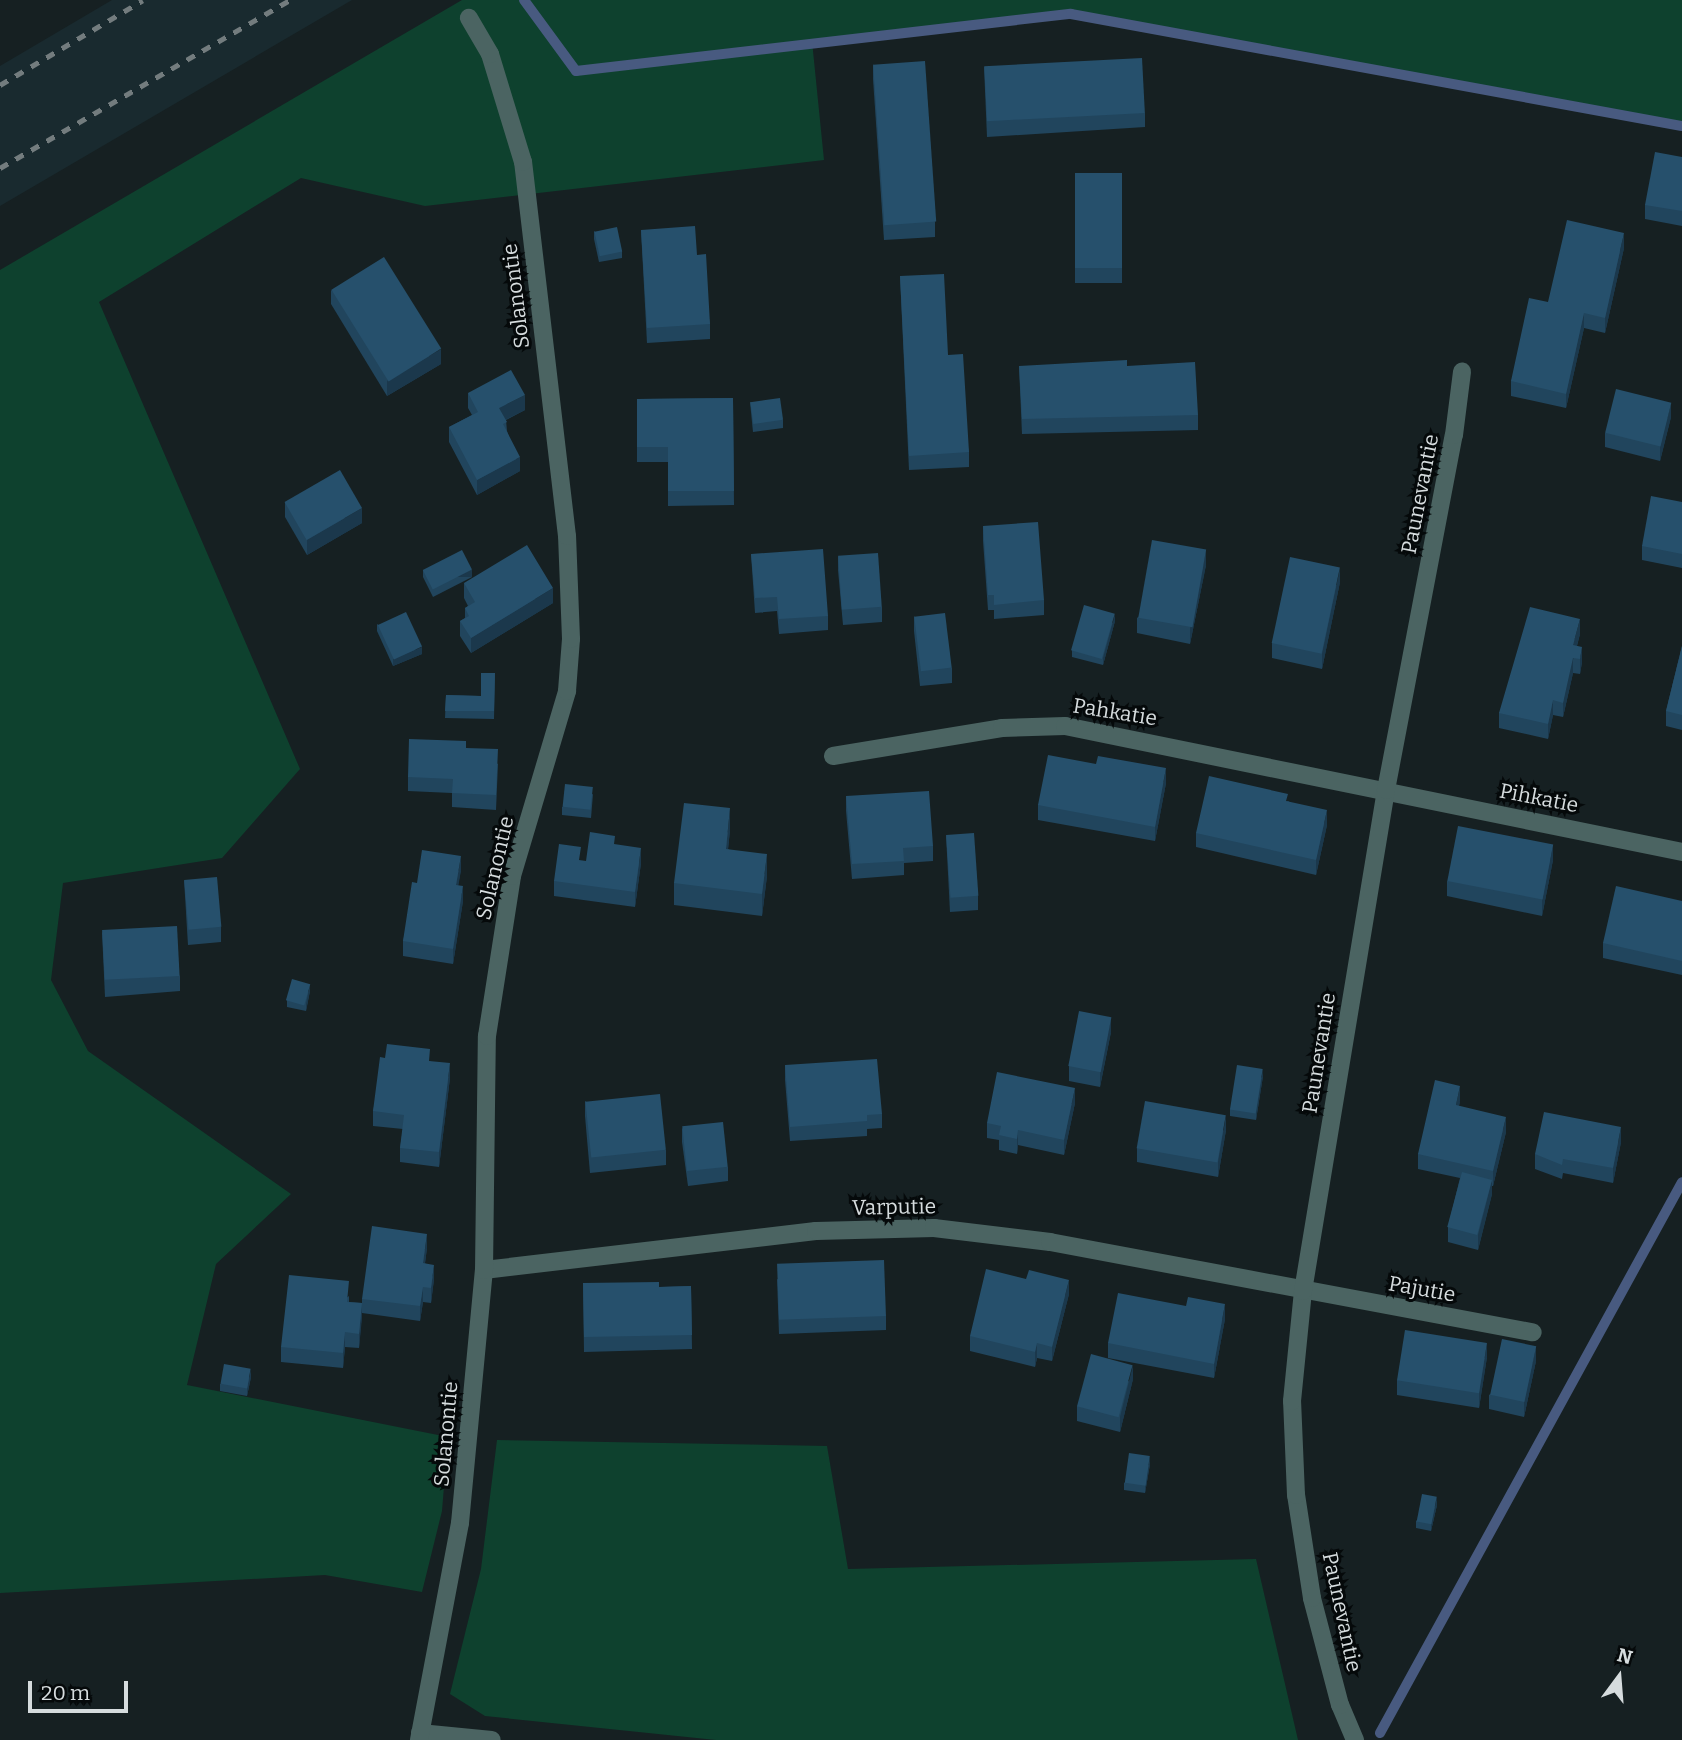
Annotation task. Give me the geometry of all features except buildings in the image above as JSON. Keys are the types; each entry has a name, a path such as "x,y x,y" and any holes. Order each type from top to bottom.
{"street":[{"name":"Solanontie","path":"419,1737 460,1523 484,1270 487,1036 512,876 567,691 571,639 567,536 523,162 490,54 469,18"},
{"name":"Paunevantie","path":"1355,1740 1340,1706 1312,1598 1296,1494 1292,1401 1303,1291 1386,790 1454,435 1462,372"},
{"name":"Pahkatie","path":"834,756 1002,728 1065,726 1386,790"},
{"name":"Pihkatie","path":"1386,790 1682,852"},
{"name":"Varputie","path":"484,1270 816,1231 934,1228 1050,1242 1303,1291"},
{"name":"Pajutie","path":"1303,1291 1533,1332"},
{"path":"419,1737 492,1740"}],"shaded area":[{"path":"112,0 352,0 0,206 0,66"}],"green space":[{"path":"462,0 1682,0 1682,126 1071,14 812,41 824,160 425,206 301,178 99,302 300,769 222,858 63,883 51,980 88,1051 291,1194 216,1264 187,1385 448,1437 442,1511 422,1592 325,1575 0,1593 0,270"},
{"path":"497,1440 827,1446 848,1569 1256,1559 1298,1740 716,1740 485,1716 450,1694 481,1569"}],"waterway":[{"path":"524,0 576,71 1071,14 1682,126"},
{"path":"1380,1733 1682,1182"}],"railway":[{"path":"0,85 143,0"},
{"path":"0,168 290,0"}]}
